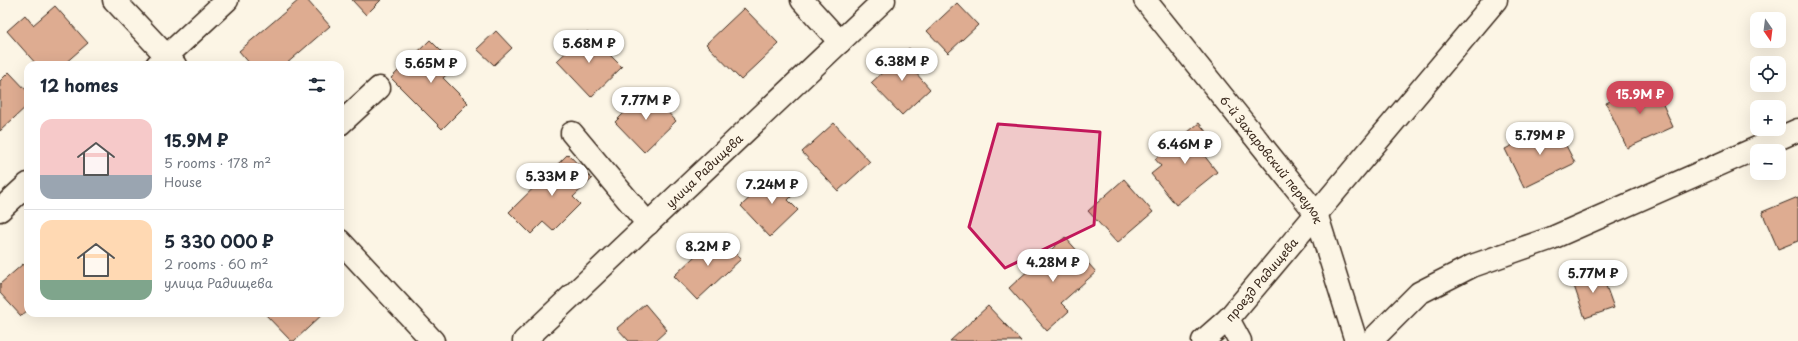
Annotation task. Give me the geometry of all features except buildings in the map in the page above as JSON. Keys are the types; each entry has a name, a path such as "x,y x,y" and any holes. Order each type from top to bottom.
{"street":[{"path":"114,0 165,61"},
{"path":"167,61 227,0"},
{"path":"802,0 840,42"},
{"name":"улица Радищева","path":"524,341 884,0"},
{"name":"6-й Захаровский переулок","path":"1145,0 1316,213 1356,341"},
{"name":"проезд Радищева","path":"1203,341 1228,319 1496,0"},
{"path":"344,120 379,88"},
{"path":"1371,341 1419,293 1472,266 1552,238 1798,130"},
{"path":"572,133 648,224"},
{"path":"0,210 24,188"},
{"path":"344,245 433,341"},
{"path":"1228,319 1240,341"}],"highlighted area":[{"path":"998,124 1100,132 1094,225 1005,268 969,227"}]}
